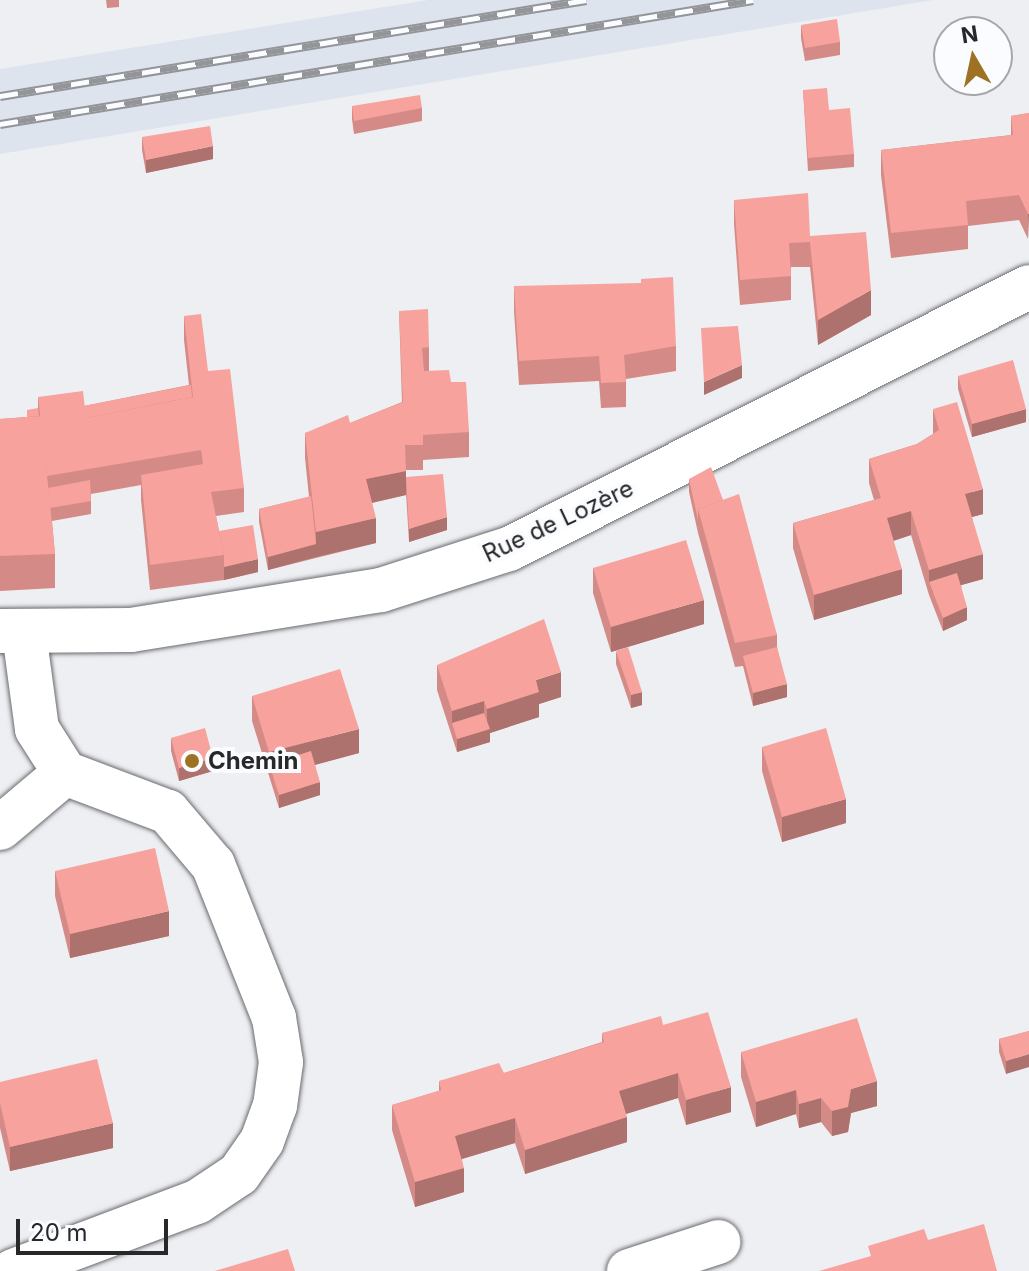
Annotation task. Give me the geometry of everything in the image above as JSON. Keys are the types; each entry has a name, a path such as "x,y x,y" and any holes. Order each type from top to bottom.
{"street":[{"name":"Rue de Lozère","path":"12,632 131,630 381,590 509,549 1029,287"},
{"path":"12,632 37,729 65,773 168,812 213,865 274,1018 281,1062 275,1106 262,1141 239,1174 197,1202 13,1271"},
{"path":"0,828 65,773"},
{"path":"629,1271 718,1242"}],"shaded area":[{"path":"428,0 933,0 0,154 0,69"}],"building":[{"path":"837,19 840,42 805,48 801,25"},
{"path":"827,88 829,110 850,108 854,154 808,158 803,90"},
{"path":"420,95 422,108 354,121 352,106"},
{"path":"1029,113 1029,214 1019,195 966,201 968,225 891,233 881,150 1013,135 1011,116"},
{"path":"210,126 213,146 146,160 142,137"},
{"path":"808,193 810,236 866,232 871,290 818,320 810,242 789,243 791,276 740,280 734,200"},
{"path":"673,277 676,346 624,355 626,382 601,383 599,356 519,361 514,286 641,283 641,279"},
{"path":"428,309 429,347 422,348 424,371 449,370 451,382 466,382 469,432 423,435 423,445 405,445 406,471 366,479 376,518 316,532 305,433 348,415 350,423 403,402 399,311"},
{"path":"201,314 208,371 230,369 244,488 211,492 224,555 150,565 141,475 203,464 201,450 47,476 38,397 83,391 86,418 193,397 184,316"},
{"path":"738,326 742,365 704,382 701,328"},
{"path":"1013,360 1026,409 972,424 958,376"},
{"path":"191,385 192,397 86,418 84,406"},
{"path":"957,402 983,489 965,494 983,554 929,570 911,511 887,518 902,569 814,595 793,523 881,498 869,459 917,444 939,430 933,409"},
{"path":"38,408 39,416 27,417 27,410"},
{"path":"41,416 55,554 0,556 0,419"},
{"path":"711,467 723,500 698,509 698,520 689,479"},
{"path":"443,474 447,517 409,529 406,477"},
{"path":"90,480 91,501 50,508 48,488"},
{"path":"739,494 777,635 735,643 698,509"},
{"path":"311,496 316,544 268,557 259,509"},
{"path":"253,525 258,559 224,567 219,531"},
{"path":"686,540 704,600 611,627 593,568"},
{"path":"957,573 967,607 943,618 929,582"},
{"path":"544,619 561,672 536,680 539,692 487,709 484,701 452,711 437,665"},
{"path":"628,647 642,692 631,695 616,651"},
{"path":"777,647 787,684 753,693 743,656"},
{"path":"340,669 359,729 269,752 252,696"},
{"path":"484,713 490,729 457,739 452,723"},
{"path":"205,728 213,758 179,768 171,738"},
{"path":"826,728 846,799 782,817 762,747"},
{"path":"311,751 320,782 279,795 269,764"},
{"path":"155,848 169,911 70,934 55,871"},
{"path":"708,1012 731,1087 686,1100 678,1073 619,1091 627,1117 525,1150 515,1118 455,1136 464,1168 415,1182 392,1105 441,1090 439,1081 499,1063 504,1073 604,1042 602,1033 661,1016 663,1025"},
{"path":"857,1018 877,1081 851,1089 848,1107 832,1111 821,1098 799,1104 796,1090 756,1102 741,1052"},
{"path":"1029,1031 1029,1054 1006,1061 999,1039"},
{"path":"97,1059 113,1123 10,1147 0,1103 0,1082"},
{"path":"984,1224 997,1271 819,1271 871,1256 868,1246 924,1229 928,1240"},
{"path":"288,1249 295,1271 215,1271"}],"railway":[{"path":"0,96 586,0"},
{"path":"0,124 753,0"}],"place":[{"name":"Chemin","path":"192,761"}]}
